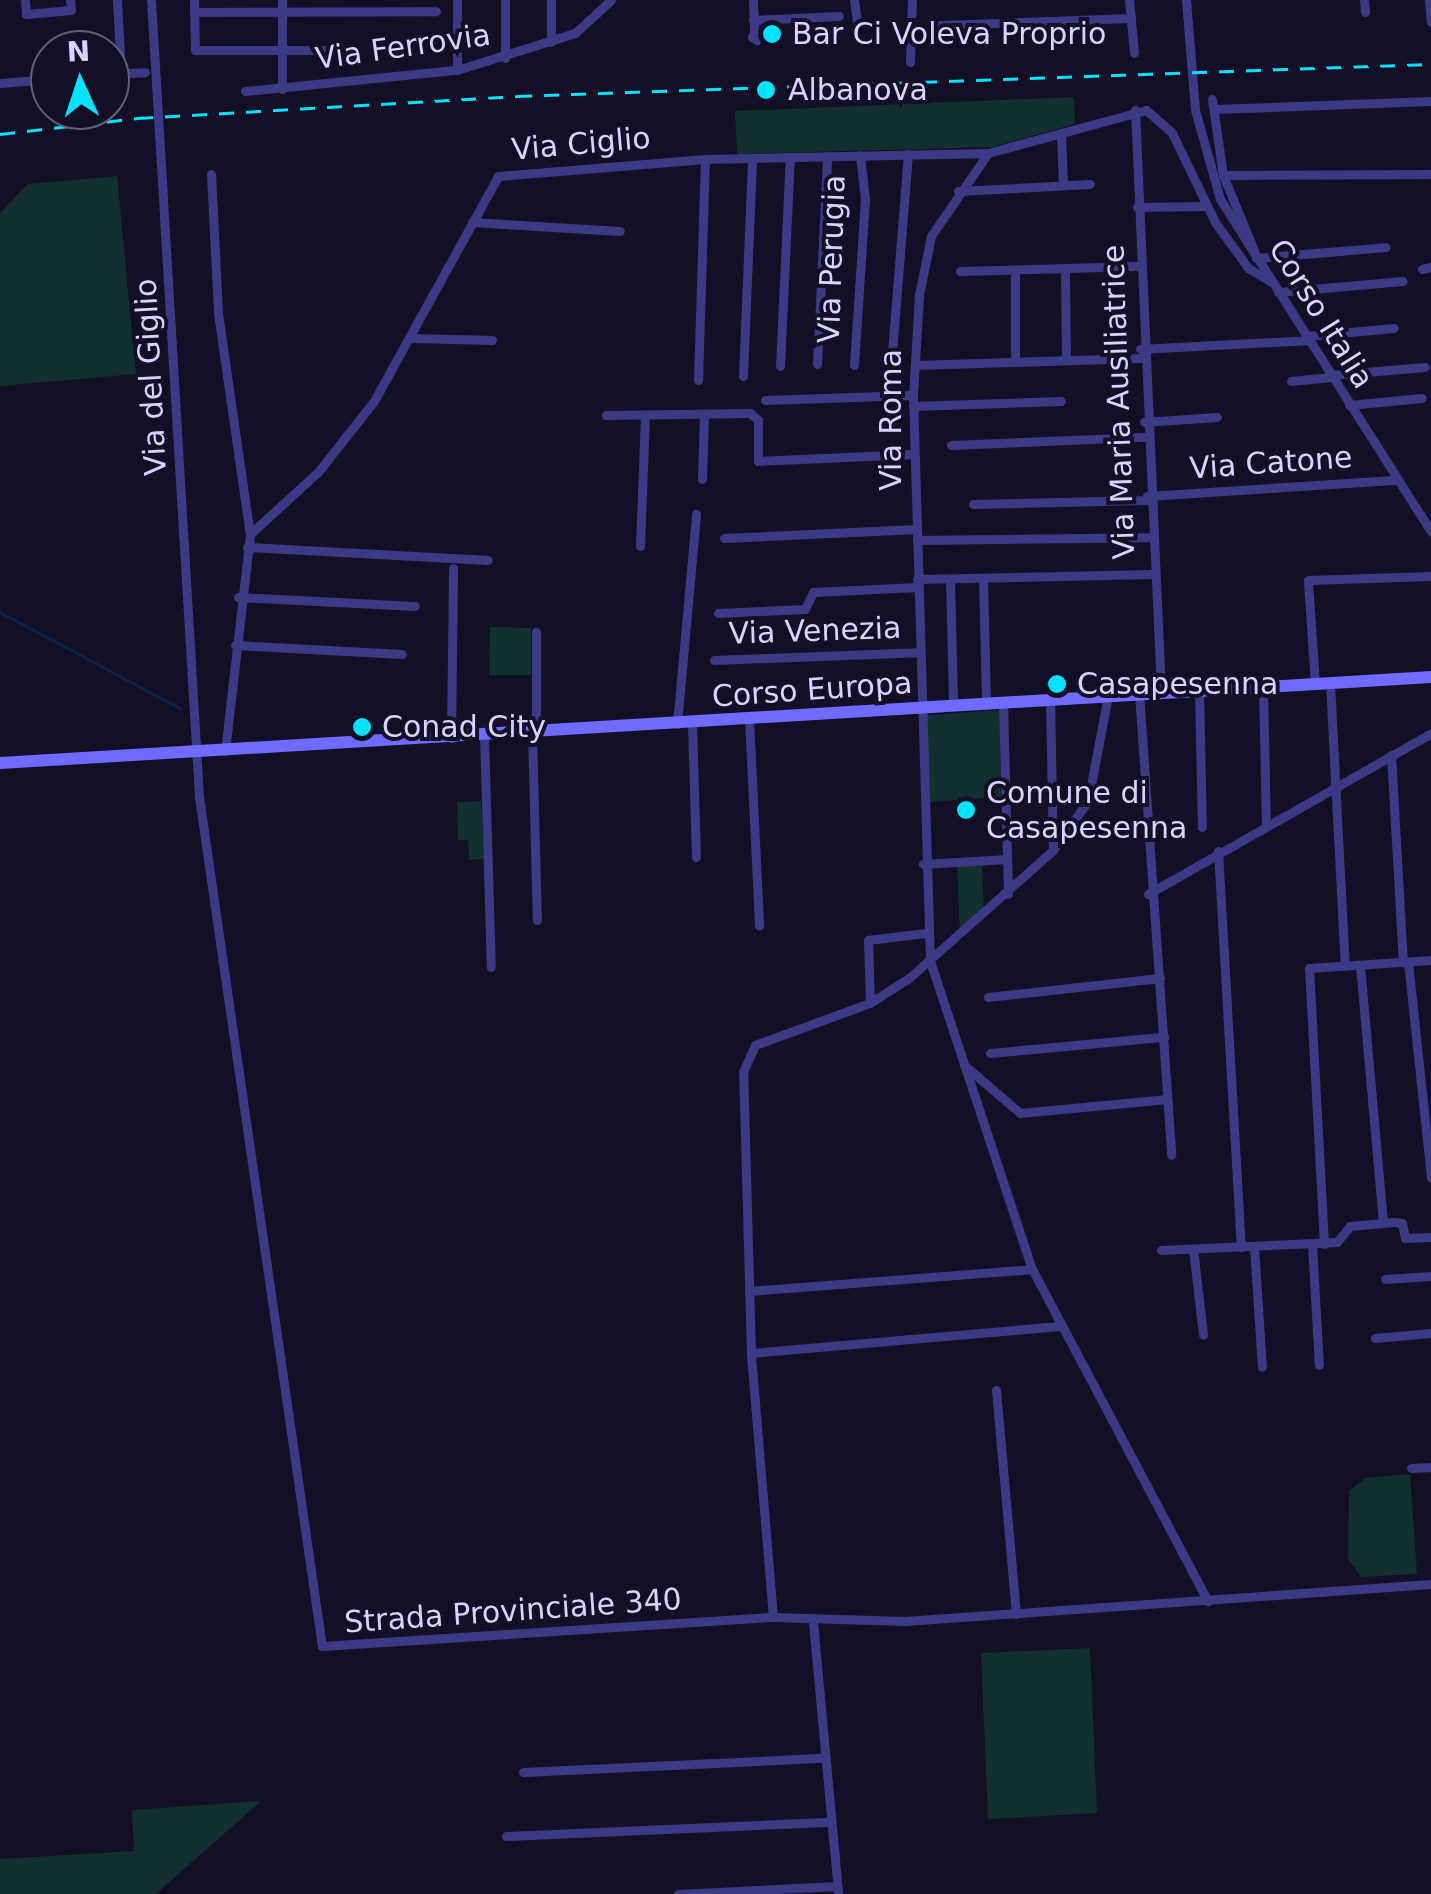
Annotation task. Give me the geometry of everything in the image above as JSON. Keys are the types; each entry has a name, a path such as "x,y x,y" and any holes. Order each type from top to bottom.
{"street":[{"path":"25,0 26,14 70,5"},
{"path":"116,30 117,0"},
{"name":"Via del Giglio","path":"151,0 163,131 196,752"},
{"path":"282,0 282,88"},
{"path":"457,70 458,0"},
{"path":"505,0 505,58"},
{"path":"550,0 551,42"},
{"path":"597,18 598,0"},
{"name":"Via Ferrovia","path":"245,91 457,70 551,42 597,18 611,0"},
{"path":"753,0 754,26 839,16"},
{"path":"854,0 857,22"},
{"path":"910,62 912,0"},
{"path":"1129,0 1134,52"},
{"name":"Corso Italia","path":"1186,0 1195,110 1220,199 1431,532"},
{"path":"1364,0 1365,12"},
{"path":"1429,0 1431,22"},
{"path":"352,50 195,50 194,6 283,12 397,6 436,11"},
{"path":"940,24 1131,18"},
{"path":"130,73 145,72"},
{"path":"0,83 30,81"},
{"path":"1386,248 1255,256 1223,175 1213,104 1431,101"},
{"path":"1135,110 1166,124 1207,206 1248,268 1274,287 1404,281"},
{"name":"Via Ciglio","path":"250,534 341,446 412,338 491,186 510,172 752,158 988,153 1061,135 1135,110"},
{"name":"Via Maria Ausiliatrice","path":"1135,110 1140,354 1161,691"},
{"path":"1061,135 1063,185"},
{"name":"Via Roma","path":"988,153 958,190 922,262 913,400 923,864 930,961 1032,1269 1208,1601"},
{"path":"890,364 908,154"},
{"name":"Via Perugia","path":"854,365 865,199 860,155"},
{"path":"816,364 827,156"},
{"path":"780,366 790,157"},
{"path":"743,376 752,158"},
{"path":"698,380 706,160"},
{"path":"211,174 218,312 250,534 238,597 225,751"},
{"path":"1223,175 1431,174"},
{"path":"958,190 1090,184"},
{"path":"1137,207 1207,206"},
{"path":"472,222 620,230"},
{"path":"960,272 1138,266"},
{"path":"1065,268 1066,360"},
{"path":"1016,270 1016,361"},
{"path":"916,365 1066,360 1394,328"},
{"path":"412,338 492,340"},
{"path":"1291,380 1424,367"},
{"path":"1349,405 1422,398"},
{"path":"766,400 1061,401"},
{"path":"702,478 704,414"},
{"path":"606,415 756,415 758,461 914,454"},
{"path":"640,546 645,415"},
{"path":"1144,422 1217,417"},
{"path":"950,445 1144,437"},
{"name":"Via Catone","path":"973,504 1148,498 1398,480"},
{"path":"696,514 684,723 696,857"},
{"path":"724,538 917,534 1150,537"},
{"path":"246,548 488,560"},
{"path":"451,738 453,568"},
{"path":"718,613 805,609 813,592 950,579 1151,574"},
{"path":"1345,966 1335,787 1308,580 1431,576"},
{"path":"983,578 986,703"},
{"path":"950,579 953,705"},
{"path":"238,597 415,606"},
{"path":"536,632 537,920"},
{"path":"235,645 402,654"},
{"name":"Via Venezia","path":"714,660 918,652"},
{"name":"Corso Europa","path":"0,762 1431,677"},
{"path":"1262,686 1266,826"},
{"path":"1199,689 1202,827"},
{"path":"1139,693 1148,894 1160,978 1171,1155"},
{"path":"773,1618 751,1352 741,1098 749,1058 773,1034 870,1003 930,961 1008,896 1053,850 1088,801 1108,695"},
{"path":"1050,699 1053,850"},
{"path":"1003,702 1008,896"},
{"path":"749,719 759,926"},
{"path":"1148,894 1431,733"},
{"path":"484,736 491,967"},
{"name":"Strada Provinciale 340","path":"196,752 322,1646 773,1618 813,1622 1016,1614 1431,1584"},
{"path":"1391,755 1406,962 1431,1178"},
{"path":"1218,852 1241,1247"},
{"path":"923,864 1007,859"},
{"path":"870,1003 868,940 926,933"},
{"path":"1324,1244 1309,968 1431,960"},
{"path":"1360,965 1383,1223"},
{"path":"988,997 1160,978"},
{"path":"990,1053 1164,1038"},
{"path":"962,1063 1020,1112 1166,1098"},
{"path":"1161,1250 1324,1244 1338,1242 1350,1226 1383,1223 1402,1223 1405,1238 1431,1237"},
{"path":"1312,1245 1319,1364"},
{"path":"1254,1246 1262,1367"},
{"path":"1193,1249 1202,1334"},
{"path":"749,1291 1032,1269"},
{"path":"1384,1279 1431,1276"},
{"path":"751,1352 1060,1326"},
{"path":"1375,1338 1431,1333"},
{"path":"996,1390 1016,1614"},
{"path":"1412,1468 1431,1466"},
{"path":"678,1894 837,1890 813,1622"},
{"path":"523,1772 823,1758"},
{"path":"506,1836 831,1822"}],"green space":[{"path":"1074,97 1075,124 993,147 737,154 735,111"},
{"path":"117,176 136,374 0,386 0,213 28,184"},
{"path":"490,627 531,628 531,675 489,675"},
{"path":"1000,710 1001,797 929,802 927,715"},
{"path":"481,801 484,859 469,860 468,840 458,840 457,802"},
{"path":"982,865 984,912 960,933 957,866"},
{"path":"1410,1474 1417,1574 1361,1577 1348,1559 1349,1491 1366,1478"},
{"path":"1090,1648 1097,1813 988,1819 981,1653"},
{"path":"261,1801 156,1894 0,1894 0,1859 134,1851 132,1810"}],"waterway":[{"path":"0,612 180,708"}],"railway":[{"path":"0,134 138,118 517,96 1431,64"}],"place":[{"name":"Bar Ci Voleva Proprio","path":"772,34"},
{"name":"Albanova","path":"766,90"},
{"name":"Casapesenna","path":"1057,684"},
{"name":"Conad City","path":"362,727"},
{"name":"Comune di Casapesenna","path":"966,810"}]}
